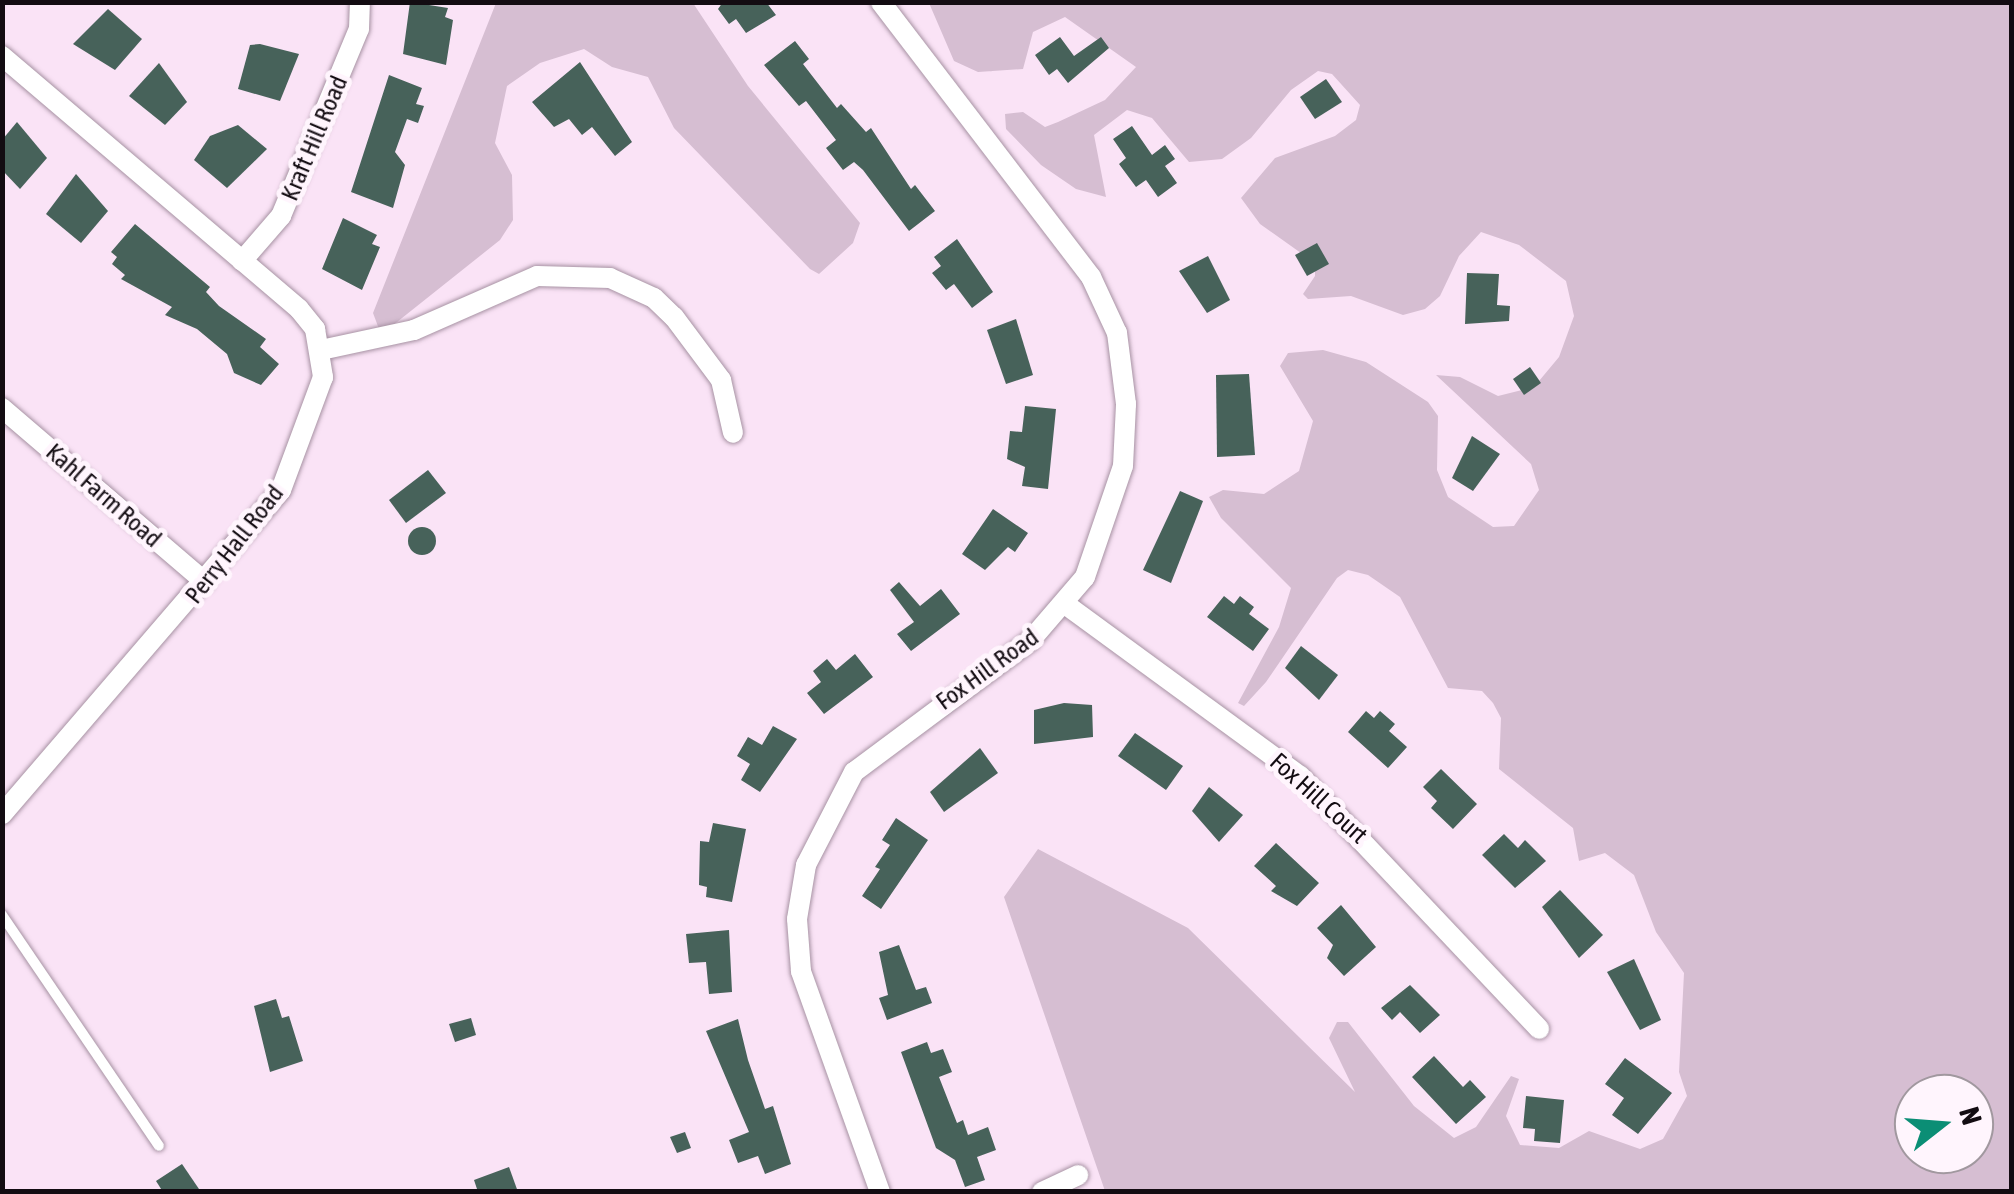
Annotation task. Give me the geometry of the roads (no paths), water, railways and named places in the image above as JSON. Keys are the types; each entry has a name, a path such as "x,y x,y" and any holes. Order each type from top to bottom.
{"street":[{"name":"Kraft Hill Road","path":"242,260 281,216 359,29 360,2"},
{"name":"Fox Hill Road","path":"880,1192 801,971 797,919 806,865 854,772 1030,642 1085,577 1123,466 1126,404 1118,334 1091,276 1055,224 881,2"},
{"path":"2,56 300,309 321,350 414,330 537,276 610,278 654,298 686,332 721,380 733,433"},
{"name":"Perry Hall Road","path":"2,814 281,490 322,377 321,350"},
{"name":"Kahl Farm Road","path":"2,408 205,582"},
{"name":"Fox Hill Court","path":"1065,604 1300,776 1540,1029"},
{"path":"1042,1192 1078,1174"}],"lane":[{"path":"2,914 159,1146"}]}
